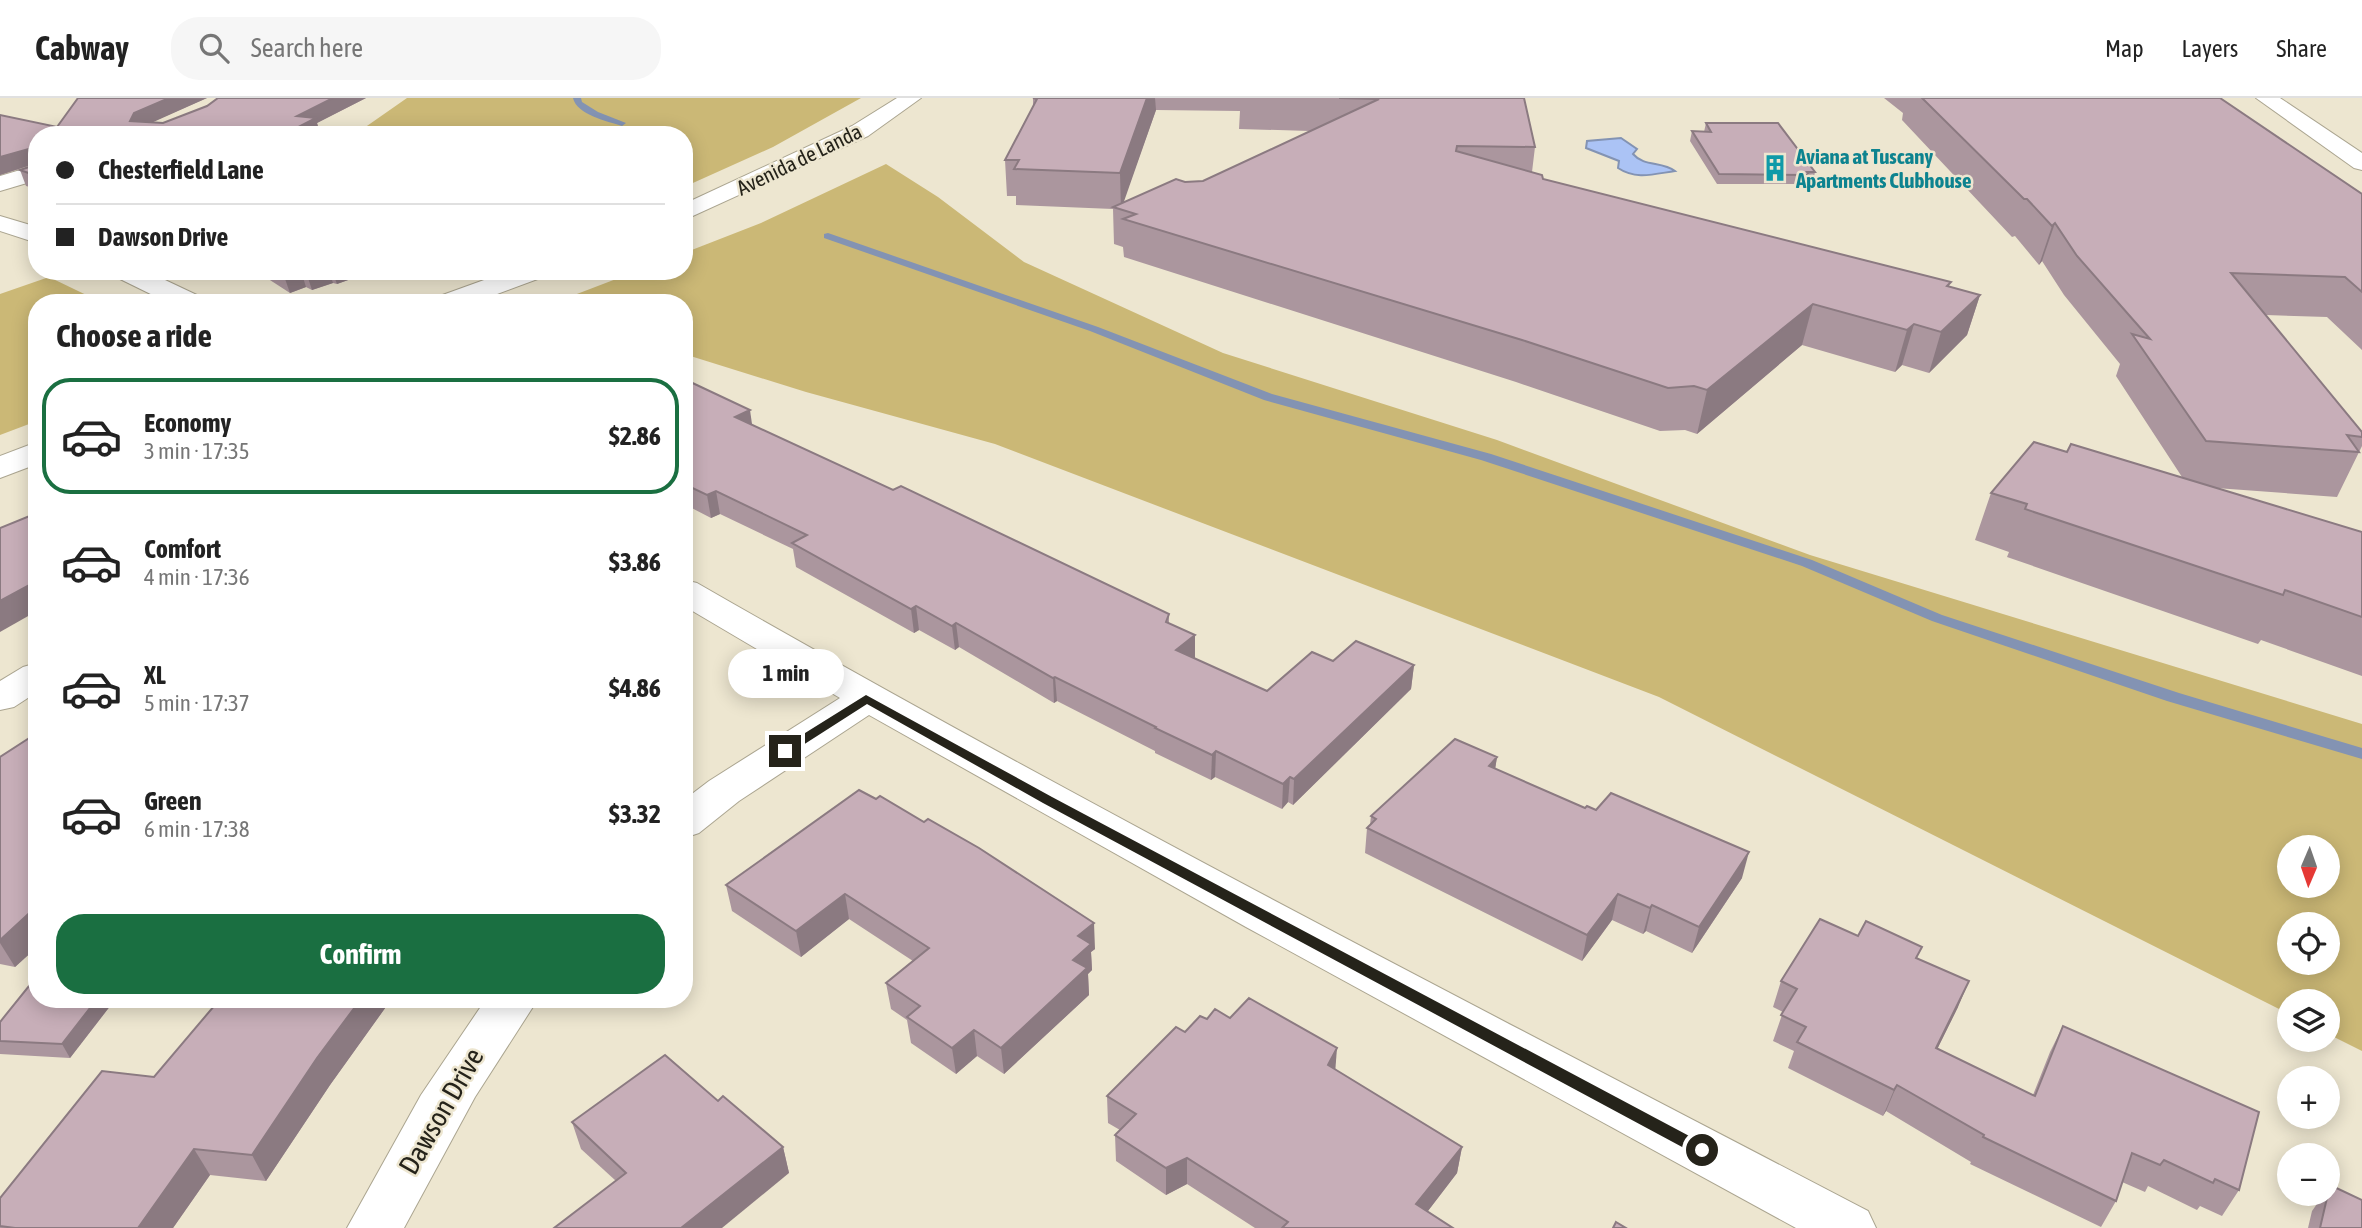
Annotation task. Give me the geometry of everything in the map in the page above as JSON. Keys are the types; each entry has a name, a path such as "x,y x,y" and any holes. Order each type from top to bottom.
{"street":[{"name":"Avenida de Landa","path":"693,208 860,131 911,98"},
{"path":"2266,98 2362,163"},
{"path":"0,184 28,175"},
{"path":"0,223 28,233"},
{"path":"144,280 172,294"},
{"path":"471,294 510,280"},
{"path":"0,468 28,456"},
{"path":"693,596 866,699 1060,807 1848,1228"},
{"path":"0,698 28,681"},
{"path":"693,816 724,790 866,699"},
{"name":"Dawson Drive","path":"375,1228 423,1138 481,1041 507,1008"}],"shaded area":[{"path":"407,98 861,98 773,147 693,183 693,126 367,126"},
{"path":"886,164 938,197 1024,262 1223,353 1497,440 1810,555 2362,724 2362,1051 2340,1040 2340,989 2277,989 2277,1008 1659,697 995,444 806,392 693,357 693,294 577,294 613,280 693,280 693,249 761,223"},
{"path":"40,280 55,280 84,294 28,294 28,424 0,435 0,294"}],"water":[{"path":"1621,138 1637,149 1633,154 1637,158 1675,171 1632,174 1618,168 1619,161 1586,148 1587,141"}],"building":[{"path":"78,98 169,98 134,113 130,121 163,123 207,106 218,98 333,98 297,116 316,118 300,126 58,126"},
{"path":"1033,98 1147,98 1120,173 1014,169 1019,160 1005,160 1037,99"},
{"path":"1339,98 1524,98 1535,147 1457,146 1456,151 1542,175 1543,179 1951,282 1947,286 1980,295 1941,332 1914,324 1907,330 1813,304 1707,390 1694,386 1668,388 1522,340 1123,219 1136,214 1113,207 1176,179 1185,182 1203,181 1379,99"},
{"path":"1922,98 2220,98 2362,194 2362,292 2345,277 2231,273 2362,432 2362,437 2347,435 2359,452 2206,441 2132,334 2150,339 2077,256 2055,223 2052,226"},
{"path":"0,115 52,126 28,126 28,149 0,157"},
{"name":"Aviana at Tuscany Apartments Clubhouse","path":"1706,123 1778,123 1815,172 1807,172 1809,175 1719,174 1692,131 1711,132"},
{"path":"693,383 750,410 735,417 893,490 901,486 1169,614 1166,622 1195,635 1176,650 1267,691 1312,652 1333,661 1356,641 1414,665 1294,779 1290,777 1283,784 1216,751 1212,755 1053,678 956,623 952,626 916,606 911,609 792,543 807,535 716,491 707,495 693,488"},
{"path":"2034,442 2067,452 2071,444 2362,532 2362,617 2285,590 2283,595 2025,509 2027,504 1991,493"},
{"path":"28,517 28,586 0,601 0,528"},
{"path":"28,739 28,914 0,940 0,757"},
{"path":"1455,739 1497,757 1489,766 1585,808 1587,806 1596,810 1611,793 1749,852 1699,927 1652,905 1650,908 1618,894 1587,935 1367,828 1376,819 1371,816"},
{"path":"859,790 876,799 880,796 924,822 928,819 979,848 1094,923 1078,936 1091,944 1073,960 1087,968 1001,1048 974,1030 952,1048 907,1017 920,1006 886,983 929,948 845,894 796,931 726,885"},
{"path":"1820,919 1858,936 1866,921 1922,947 1916,958 1969,981 1936,1048 2035,1096 2063,1026 2259,1112 2239,1190 2215,1179 2213,1183 2164,1160 2160,1165 2132,1153 2116,1201 1983,1137 1984,1135 1897,1085 1894,1090 1797,1042 1806,1027 1781,1015 1797,989 1781,981"},
{"path":"28,987 28,1008 90,1008 62,1044 0,1041 0,1022"},
{"path":"1249,998 1337,1048 1328,1065 1462,1147 1416,1204 1453,1228 1282,1228 1288,1222 1187,1158 1166,1168 1115,1135 1136,1114 1107,1096 1176,1027 1185,1032 1200,1016 1207,1019 1215,1009 1230,1018"},
{"path":"212,1008 354,1008 252,1155 194,1149 138,1228 0,1226 0,1198 102,1071 154,1077"},
{"path":"665,1055 718,1101 723,1096 783,1147 681,1228 554,1228 626,1173 572,1122"},
{"path":"2340,1190 2362,1200 2362,1228 2320,1228 2325,1206 2340,1206"},
{"path":"1616,1222 1626,1228 1613,1228"}],"waterway":[{"path":"577,98 578,103 595,114 622,123"},
{"path":"828,236 1094,329 1268,397 1486,457 1807,563 1937,618 2173,697 2362,754"}],"place":[{"name":"Aviana at Tuscany Apartments Clubhouse","path":"1775,168"}],"route":[{"path":"785,751 866,699 1048,800 1702,1150"}]}
